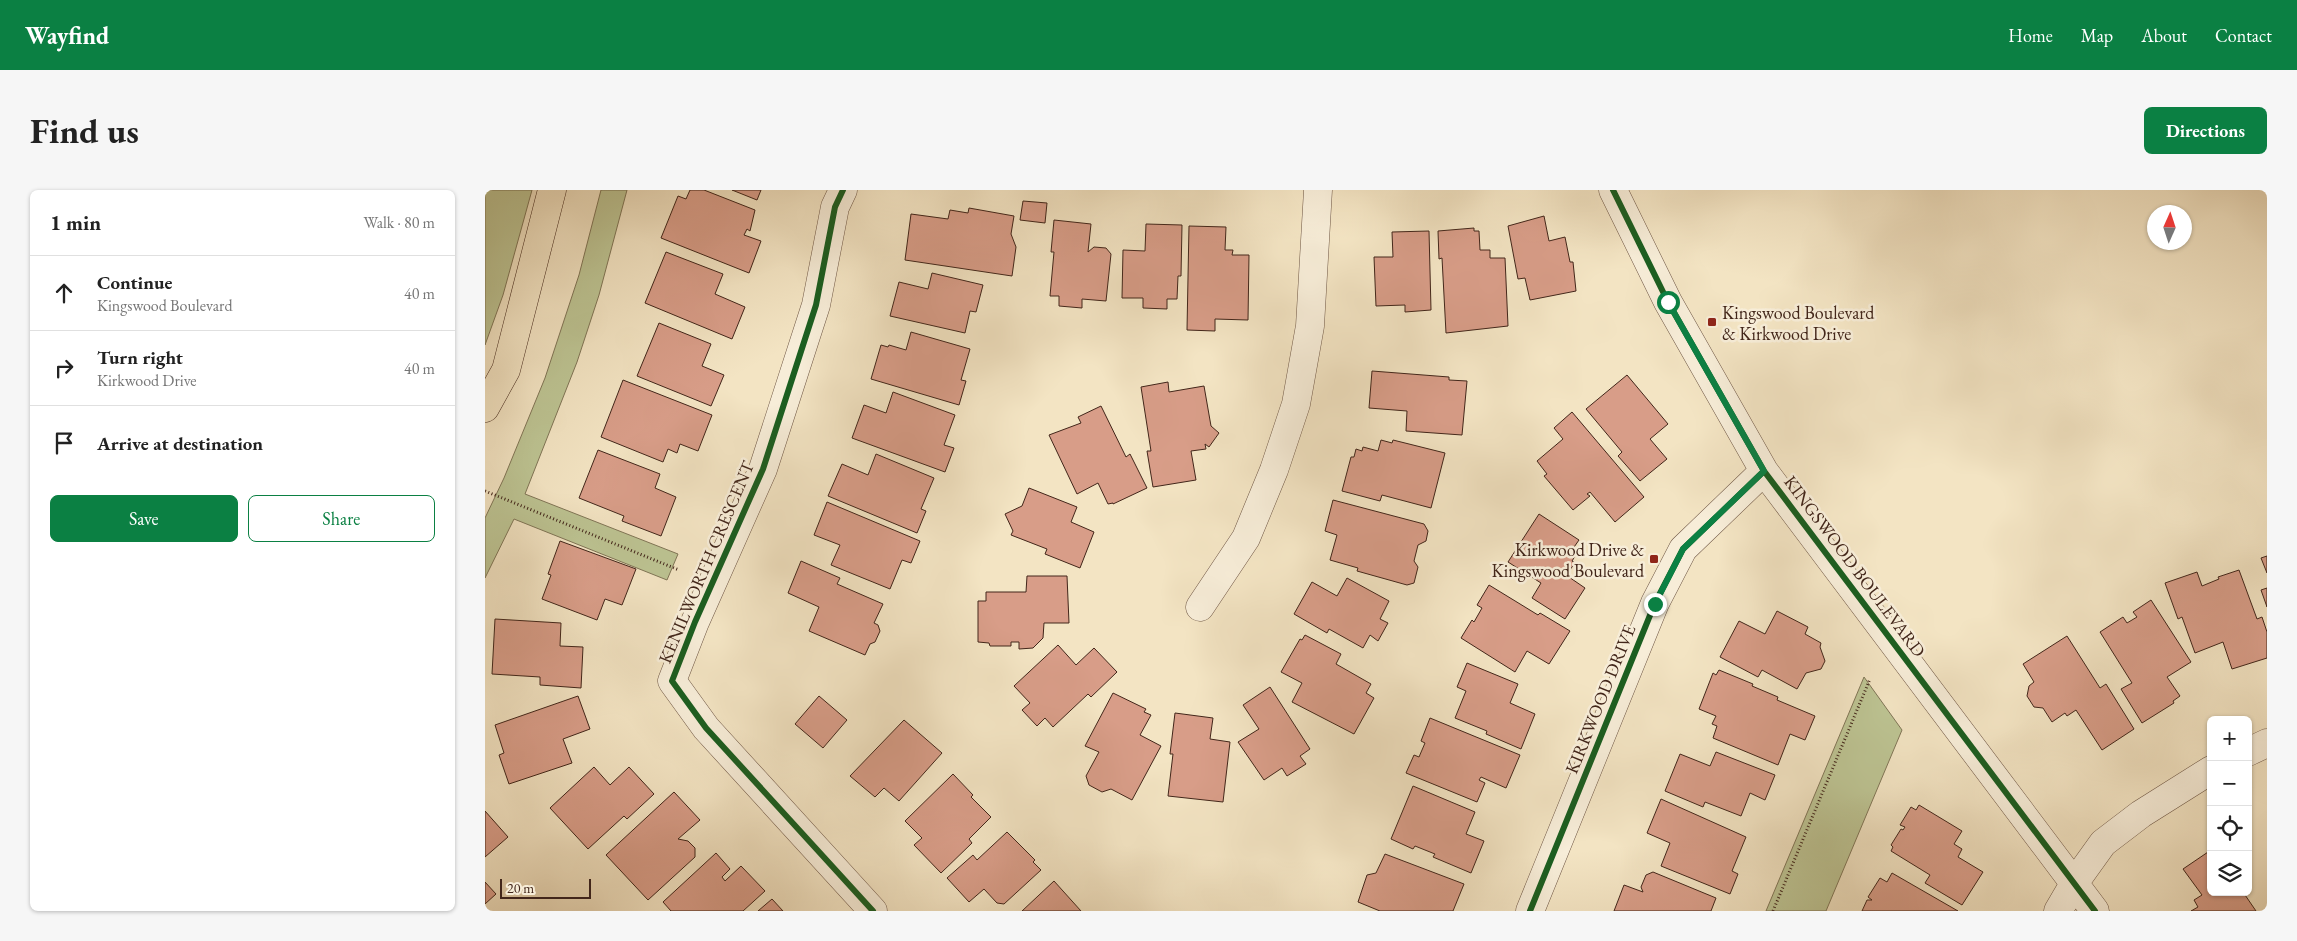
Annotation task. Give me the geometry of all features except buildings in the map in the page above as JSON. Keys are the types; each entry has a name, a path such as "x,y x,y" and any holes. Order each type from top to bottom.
{"main road":[{"path":"485,408 506,370 552,190"}],"street":[{"name":"KENILWORTH CRESCENT","path":"843,190 835,207 816,305 763,469 695,622 672,681 706,728 873,911"},
{"path":"1200,607 1246,538 1274,470 1296,404 1310,326 1318,190"},
{"name":"KINGSWOOD BOULEVARD","path":"1613,190 1668,302 1764,471 2095,911"},
{"name":"KIRKWOOD DRIVE","path":"1530,911 1655,604 1683,549 1764,471"},
{"path":"2252,750 2267,743"},
{"path":"2058,911 2075,882 2103,843 2141,814 2207,773"}],"path":[{"path":"485,491 679,570"},
{"path":"1773,911 1870,679"}],"green space":[{"path":"485,190 532,190 503,295 485,345"},
{"path":"601,190 627,190 599,295 577,362 525,494 678,554 667,580 514,519 485,578 485,518 504,478 545,378 579,275"},
{"path":"1864,677 1902,730 1826,911 1766,911"}],"cycle path":[{"path":"843,190 835,207 816,305 763,469 695,622 672,681 706,728 873,911"},
{"path":"1613,190 1668,302 1764,471 2095,911"},
{"path":"1530,911 1655,603 1683,549 1764,471"}],"place":[{"name":"Kingswood Boulevard & Kirkwood Drive","path":"1712,322"},
{"name":"Kirkwood Drive & Kingswood Boulevard","path":"1654,559"}],"route":[{"path":"1655,604 1683,549 1764,471 1668,302"}]}
